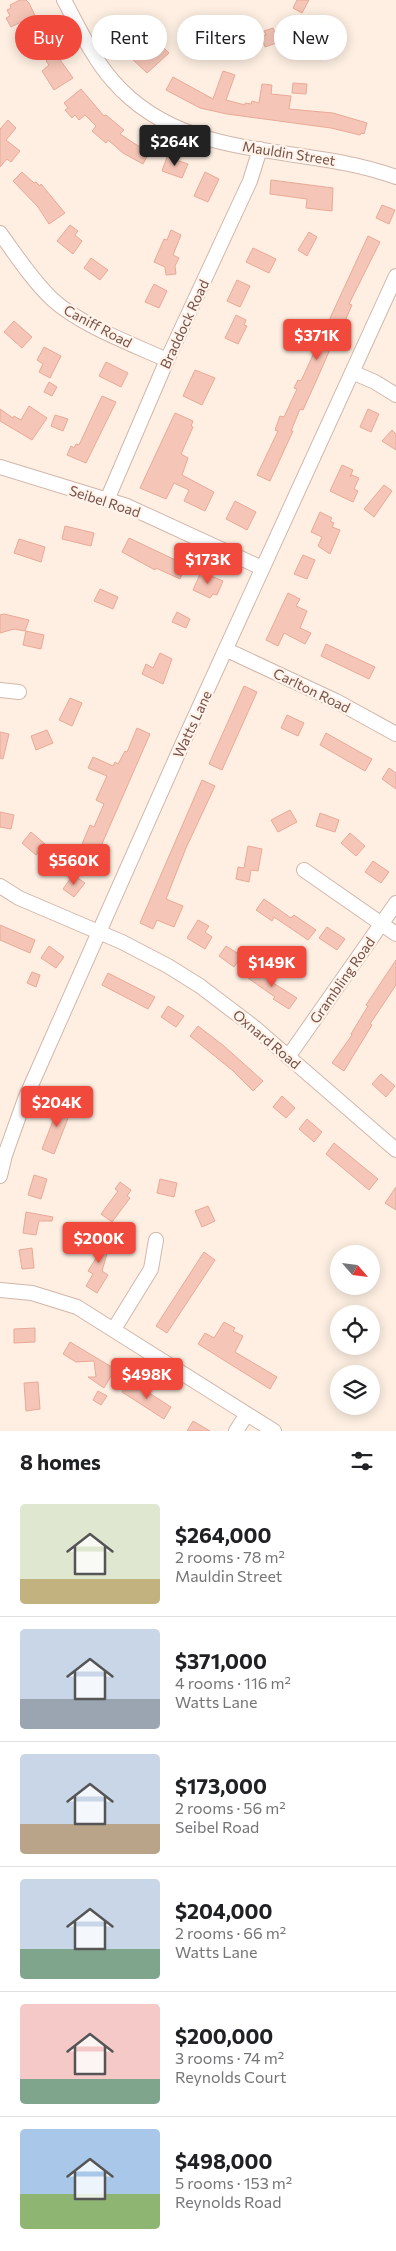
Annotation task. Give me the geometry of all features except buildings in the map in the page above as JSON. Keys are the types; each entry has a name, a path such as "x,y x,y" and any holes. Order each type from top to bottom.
{"street":[{"name":"Mauldin Street","path":"64,0 102,67 114,82 137,104 167,123 197,136 260,149 332,159 396,177"},
{"name":"Braddock Road","path":"107,500 167,360 250,181 260,149"},
{"name":"Caniff Road","path":"0,233 36,282 61,307 80,319 167,360"},
{"name":"Watts Lane","path":"0,1176 2,1154 25,1099 181,747 227,650 262,568 396,276"},
{"path":"352,372 375,382 396,395"},
{"name":"Seibel Road","path":"0,466 127,506 262,568"},
{"name":"Carlton Road","path":"227,650 336,701 396,734"},
{"path":"0,690 19,692"},
{"path":"304,870 396,934"},
{"name":"Oxnard Road","path":"0,886 19,898 99,932 168,966 200,986 219,999 396,1150"},
{"name":"Grambling Road","path":"288,1057 396,903"},
{"path":"114,1329 152,1269 156,1240"},
{"path":"0,1290 32,1293 77,1307 274,1431"},
{"path":"236,1431 247,1414"}]}
